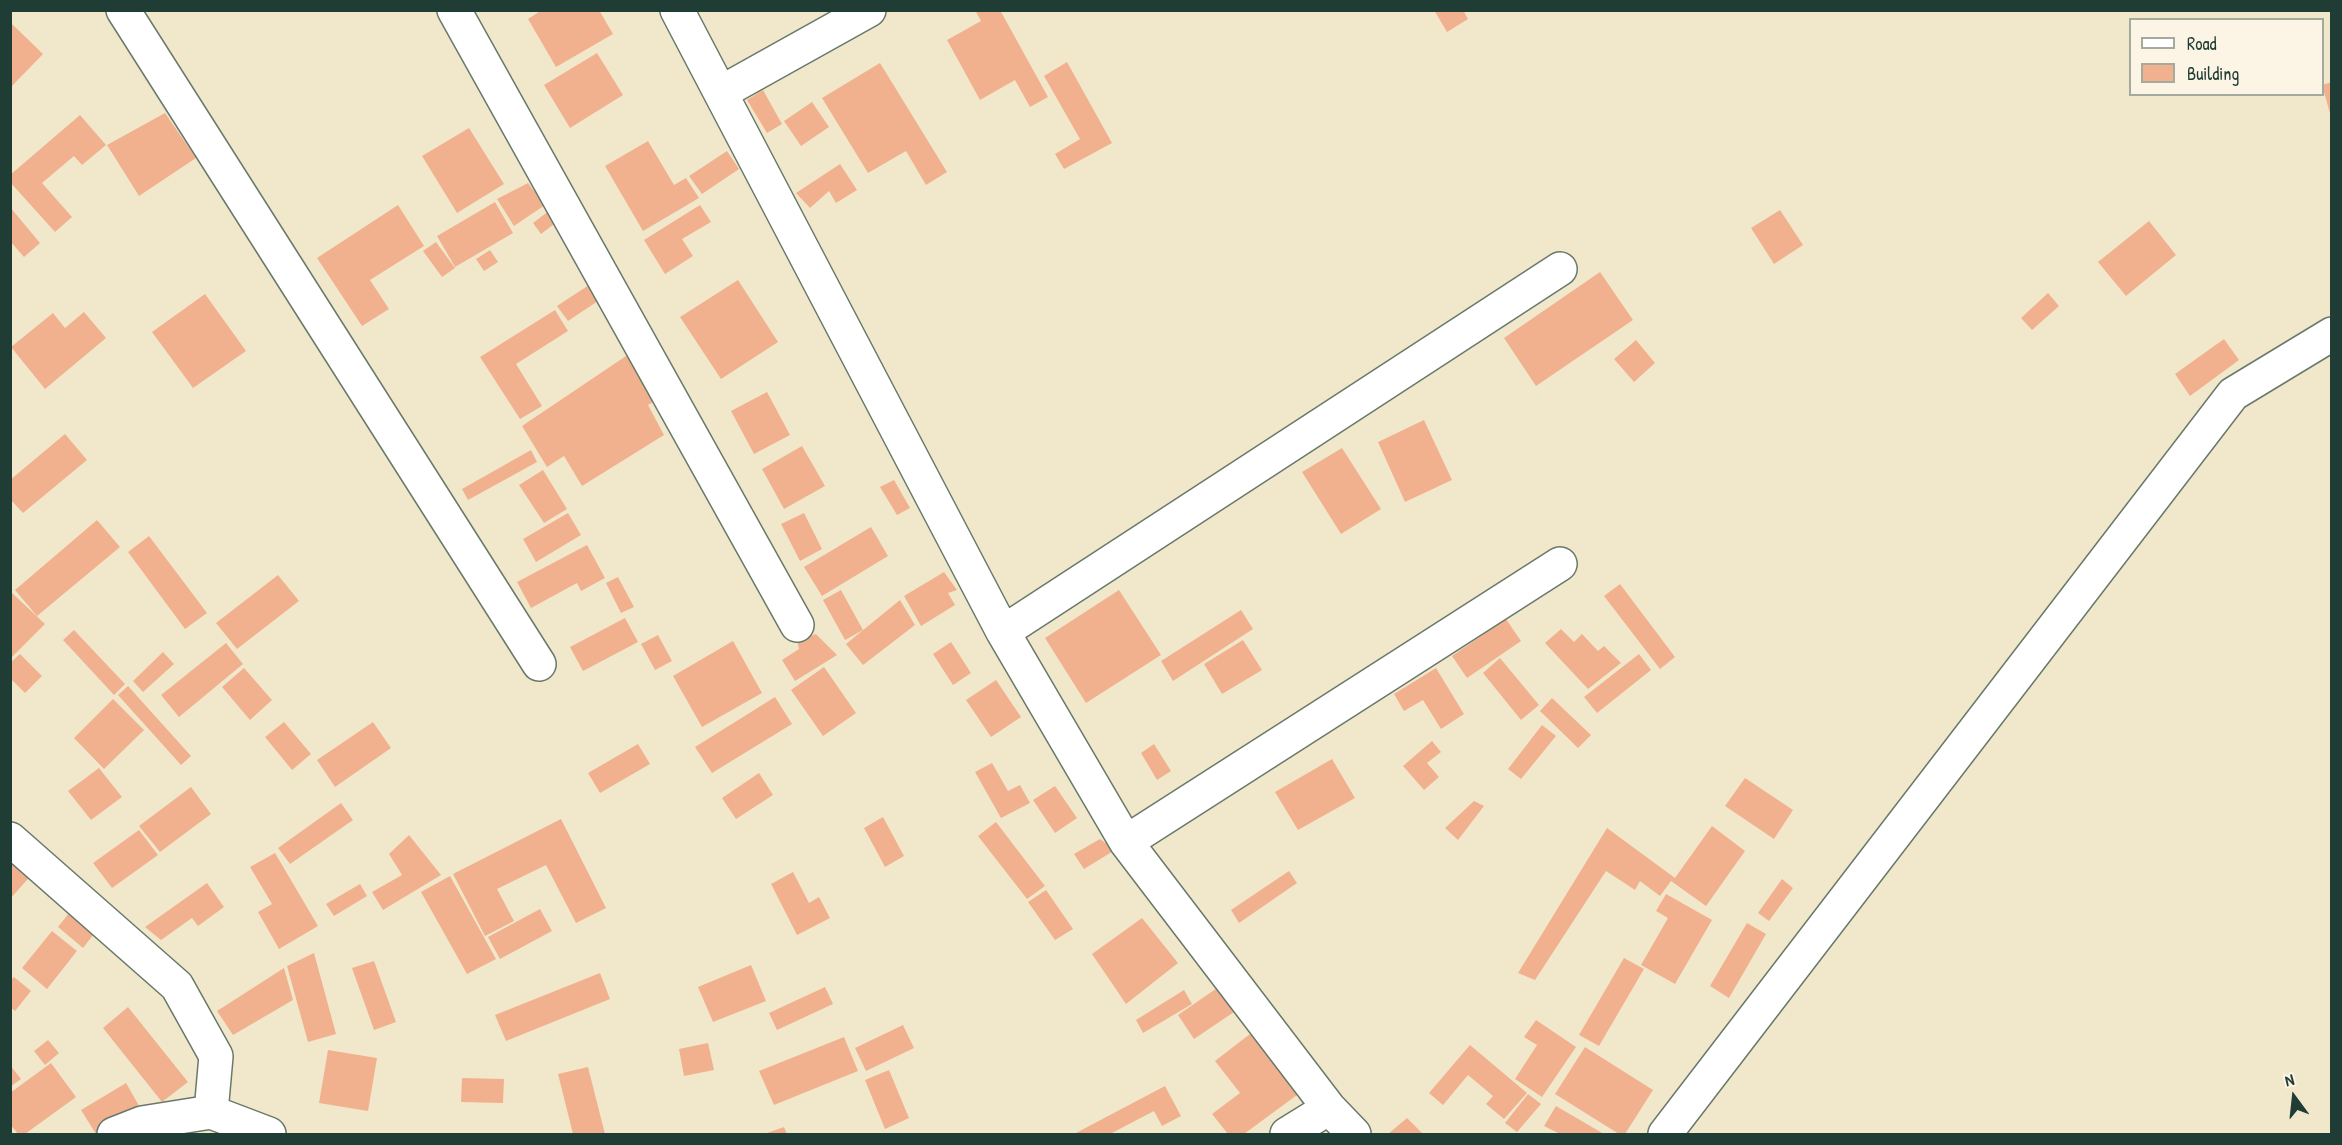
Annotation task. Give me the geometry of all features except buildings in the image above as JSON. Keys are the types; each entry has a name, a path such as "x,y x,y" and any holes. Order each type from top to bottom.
{"street":[{"path":"123,10 539,664"},
{"path":"454,10 797,625"},
{"path":"677,10 1003,632 1126,842 1329,1108 1354,1134"},
{"path":"722,92 869,10"},
{"path":"1003,632 1560,269"},
{"path":"1665,1134 2233,394 2331,334"},
{"path":"1126,842 1560,564"},
{"path":"10,839 177,986 216,1056 211,1112"},
{"path":"1287,1134 1329,1108"},
{"path":"114,1134 142,1123 211,1112 269,1134"}]}
